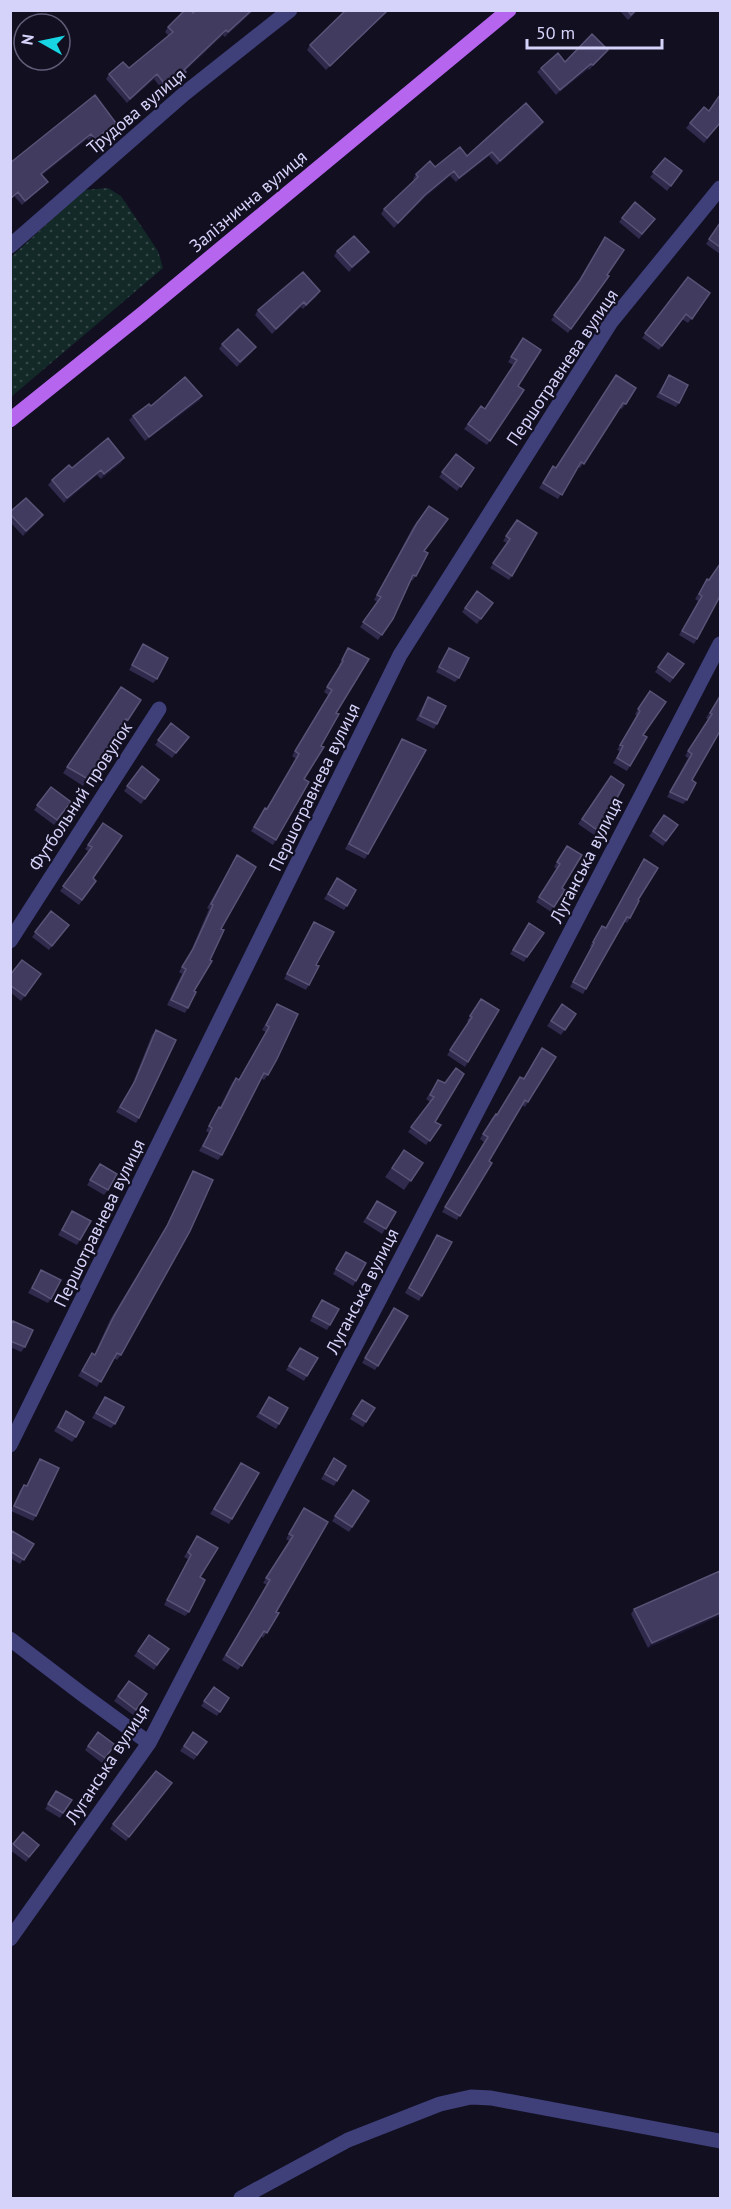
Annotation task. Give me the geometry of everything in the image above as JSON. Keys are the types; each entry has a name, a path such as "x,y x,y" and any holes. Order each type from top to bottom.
{"main road":[{"name":"Залізнична вулиця","path":"10,420 142,314 509,10"}],"street":[{"name":"Трудова вулиця","path":"10,246 184,94 290,10"},
{"name":"Першотравнева вулиця","path":"10,1445 400,655 611,322 720,188"},
{"name":"Луганська вулиця","path":"10,1939 149,1743 720,644"},
{"name":"Футбольний провулок","path":"12,936 159,709"},
{"path":"10,1639 149,1743"},
{"path":"241,2199 348,2140 440,2104 471,2097 491,2098 720,2141"}],"green space":[{"path":"108,188 121,196 158,251 163,268 11,397 11,257 84,190"}],"building":[{"path":"185,10 191,10 193,13 196,10 252,10 228,32 226,30 184,70 186,72 167,87 157,74 130,99 109,74 123,62 129,68 173,32 168,27"},
{"path":"346,10 388,10 330,66 310,45"},
{"path":"592,34 608,50 593,65 591,64 560,90 541,68 558,53 565,62"},
{"path":"95,95 116,123 95,139 91,134 41,174 48,182 25,201 18,192 10,199 10,163"},
{"path":"720,95 720,123 707,138 690,123 704,107 709,111"},
{"path":"526,103 543,122 500,161 492,152 459,178 454,171 425,195 398,223 384,209 418,177 416,174 430,161 435,167 460,147 467,156"},
{"path":"665,158 682,171 671,186 653,172"},
{"path":"635,202 655,219 642,234 622,218"},
{"path":"720,223 720,247 709,239"},
{"path":"354,236 369,252 352,267 337,251"},
{"path":"605,237 624,250 607,275 609,276 571,329 554,315 580,280"},
{"path":"303,272 320,291 306,305 304,302 276,329 258,310"},
{"path":"688,277 710,293 692,319 686,314 662,346 645,333"},
{"path":"238,329 256,347 240,362 222,344"},
{"path":"523,338 541,350 518,386 524,390 490,441 468,424 481,406 485,409 517,360 511,357"},
{"path":"616,375 636,388 626,404 623,403 584,464 581,462 562,495 543,483 553,466 556,468"},
{"path":"669,375 688,385 679,403 660,393"},
{"path":"185,377 202,396 149,437 133,416 149,404 151,406"},
{"path":"108,438 124,458 104,474 101,470 67,498 52,480 69,465 72,468"},
{"path":"456,454 474,468 461,487 442,472"},
{"path":"26,498 43,515 26,531 10,512"},
{"path":"429,506 448,519 424,551 428,553 416,576 413,575 393,619 382,635 363,622 381,597 377,595"},
{"path":"517,520 537,533 512,576 493,563 510,539 506,536"},
{"path":"720,564 720,596 697,639 682,631 702,596 699,594 707,579 709,580"},
{"path":"477,591 493,603 481,619 465,608"},
{"path":"143,644 168,658 157,679 132,665"},
{"path":"348,648 369,659 336,713 339,714 321,746 324,747 304,779 309,782 276,840 254,827 299,754 295,751 332,690 327,687"},
{"path":"449,648 469,658 459,678 439,667"},
{"path":"668,653 684,664 673,678 658,667"},
{"path":"121,687 141,700 128,720 126,719 88,779 67,767"},
{"path":"650,691 666,702 643,735 647,737 630,766 617,758 623,746 620,745"},
{"path":"720,696 720,731 692,780 696,783 687,800 670,792 692,754 688,751 712,714 710,713"},
{"path":"428,697 446,706 437,724 420,716"},
{"path":"171,723 189,737 176,753 158,740"},
{"path":"402,739 426,750 368,854 349,844"},
{"path":"142,766 159,780 145,799 127,786"},
{"path":"611,776 624,785 597,830 582,819"},
{"path":"51,787 71,802 57,820 37,805"},
{"path":"664,815 678,825 666,841 653,831"},
{"path":"103,823 122,836 93,878 96,881 82,900 63,886 92,847 88,845"},
{"path":"567,846 582,855 562,888 565,890 554,907 539,897 560,864 557,862"},
{"path":"237,855 256,867 221,929 224,930 210,960 212,961 194,991 196,992 188,1008 171,1000 186,969 182,967 193,949 213,905 211,904"},
{"path":"644,859 658,868 586,989 573,982 602,926 606,928"},
{"path":"337,878 356,890 347,906 328,894"},
{"path":"51,911 69,925 52,946 35,932"},
{"path":"314,922 334,932 316,965 319,966 309,985 287,974"},
{"path":"529,923 544,933 527,957 513,950"},
{"path":"22,960 41,974 25,996 10,985 10,975"},
{"path":"481,999 499,1010 468,1062 450,1050"},
{"path":"277,1004 298,1014 277,1059 268,1075 264,1073 222,1155 203,1146 212,1128 209,1126 236,1078 239,1080 269,1027 266,1025"},
{"path":"562,1004 576,1014 565,1030 551,1021"},
{"path":"156,1030 176,1040 139,1118 120,1107 135,1081"},
{"path":"542,1048 556,1057 528,1102 525,1100 489,1161 492,1163 460,1216 445,1207 488,1137 483,1134 520,1077 524,1079"},
{"path":"456,1068 464,1074 435,1122 441,1125 430,1141 411,1127 434,1097 430,1095 438,1080 445,1083"},
{"path":"404,1150 423,1163 411,1181 392,1168"},
{"path":"100,1164 117,1174 108,1190 90,1180"},
{"path":"193,1171 213,1180 190,1231 121,1355 117,1353 101,1382 82,1371 92,1353 95,1355 114,1316 167,1226"},
{"path":"377,1201 396,1212 386,1229 367,1218"},
{"path":"72,1211 91,1221 80,1240 62,1230"},
{"path":"437,1235 452,1242 422,1296 409,1288"},
{"path":"346,1252 366,1263 356,1281 336,1269"},
{"path":"41,1270 61,1280 51,1299 32,1288"},
{"path":"322,1300 339,1309 330,1325 313,1316"},
{"path":"394,1308 408,1316 378,1366 365,1358"},
{"path":"13,1321 33,1330 25,1347 10,1341 10,1326"},
{"path":"300,1348 318,1358 307,1376 289,1366"},
{"path":"105,1397 124,1407 115,1424 96,1413"},
{"path":"269,1397 288,1408 279,1424 260,1413"},
{"path":"362,1400 375,1408 366,1422 353,1414"},
{"path":"66,1411 84,1422 76,1437 58,1427"},
{"path":"334,1458 346,1466 337,1481 325,1474"},
{"path":"40,1459 59,1468 36,1516 14,1506"},
{"path":"241,1463 259,1473 232,1519 214,1509"},
{"path":"353,1490 369,1501 352,1527 335,1516"},
{"path":"304,1508 328,1522 276,1612 279,1613 267,1633 264,1631 242,1666 226,1655 270,1580 266,1578 293,1536 289,1534"},
{"path":"12,1531 34,1544 24,1560 10,1551"},
{"path":"197,1536 218,1548 200,1577 205,1580 189,1612 167,1600 191,1555 188,1552"},
{"path":"720,1571 720,1613 652,1643 634,1609"},
{"path":"149,1635 169,1649 157,1665 138,1651"},
{"path":"129,1681 147,1694 136,1710 118,1696"},
{"path":"214,1687 229,1698 220,1712 204,1701"},
{"path":"98,1732 115,1745 105,1758 88,1746"},
{"path":"193,1732 207,1742 197,1755 184,1746"},
{"path":"156,1771 172,1783 129,1837 113,1824"},
{"path":"56,1791 72,1800 63,1813 48,1804"},
{"path":"23,1832 39,1845 29,1857 13,1844"}]}
